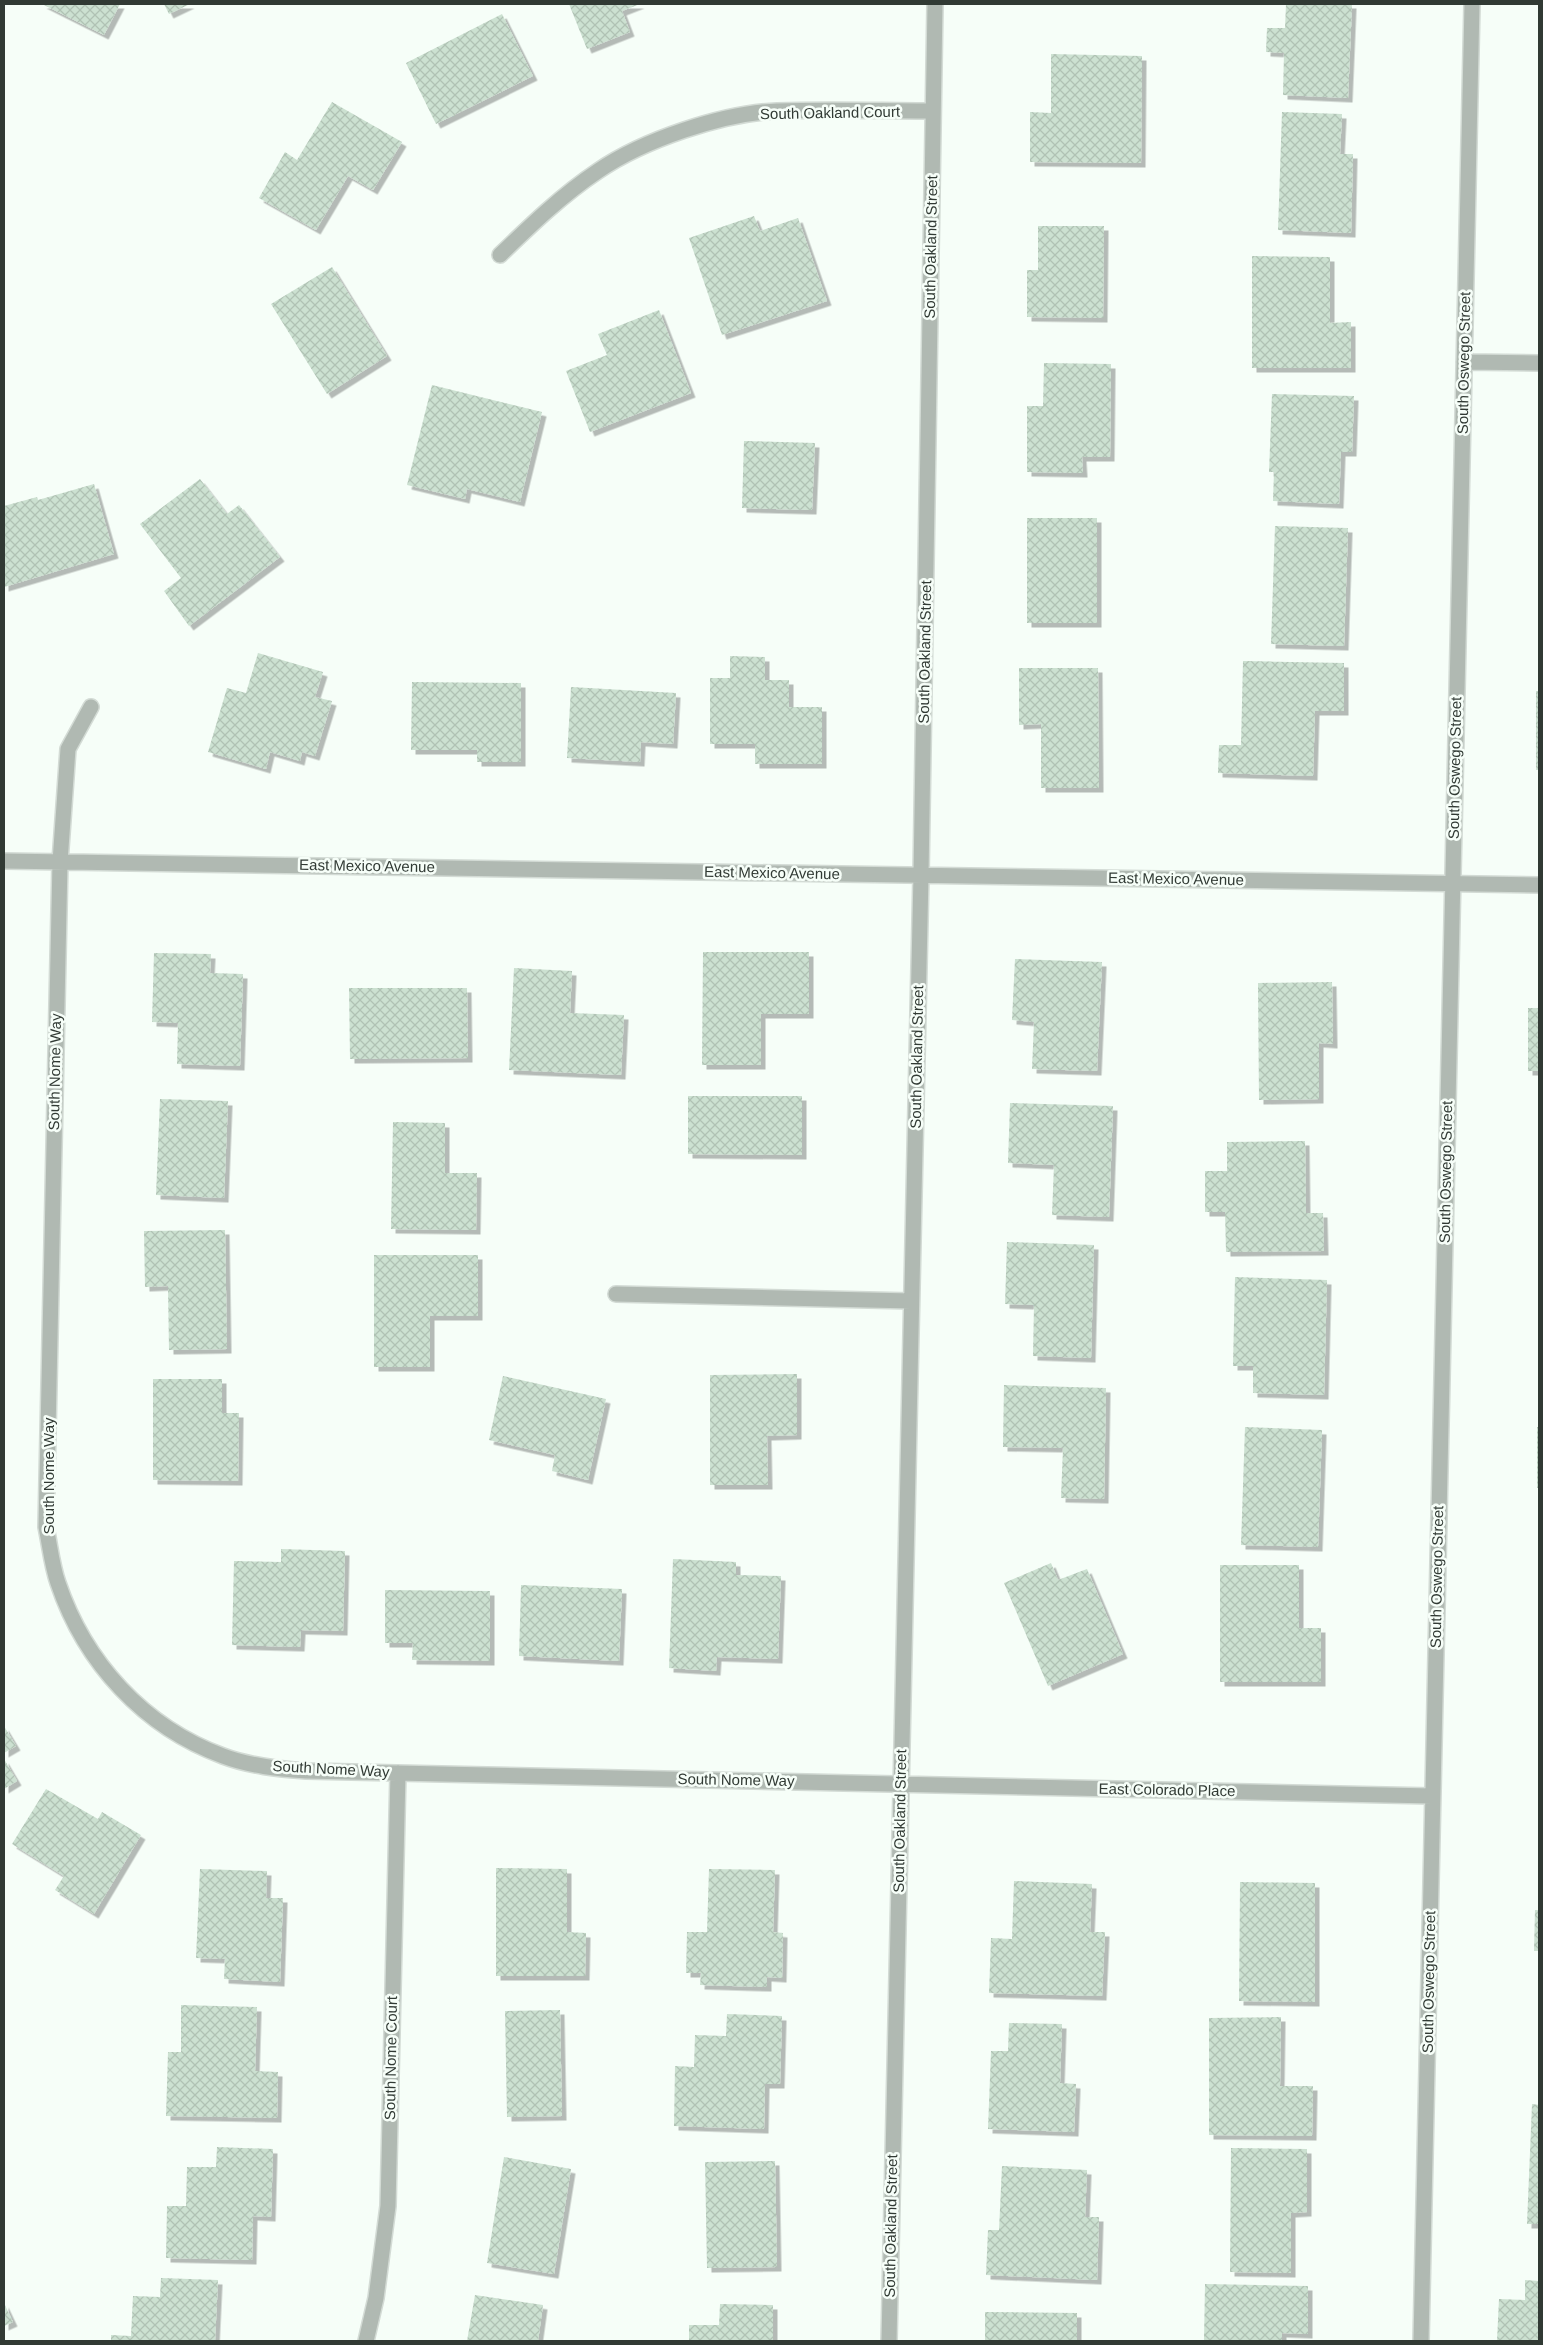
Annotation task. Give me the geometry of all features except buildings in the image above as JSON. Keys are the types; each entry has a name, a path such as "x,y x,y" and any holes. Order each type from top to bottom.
{"street":[{"name":"South Oakland Street","path":"888,2341 921,875 935,4"},
{"name":"South Oswego Street","path":"1420,2341 1472,4"},
{"name":"South Oakland Court","path":"500,255 550,207 600,170 655,141 714,121 775,111 933,112"},
{"path":"1464,362 1539,363"},
{"name":"South Nome Way","path":"91,707 68,749 60,862 46,1527 57,1582 72,1621 93,1657 129,1699 174,1732 224,1756 278,1769 901,1784"},
{"name":"East Mexico Avenue","path":"4,861 1539,885"},
{"path":"616,1294 911,1301"},
{"name":"South Nome Court","path":"366,2341 376,2298 388,2206 398,1773"},
{"name":"East Colorado Place","path":"901,1784 1432,1796"}]}
